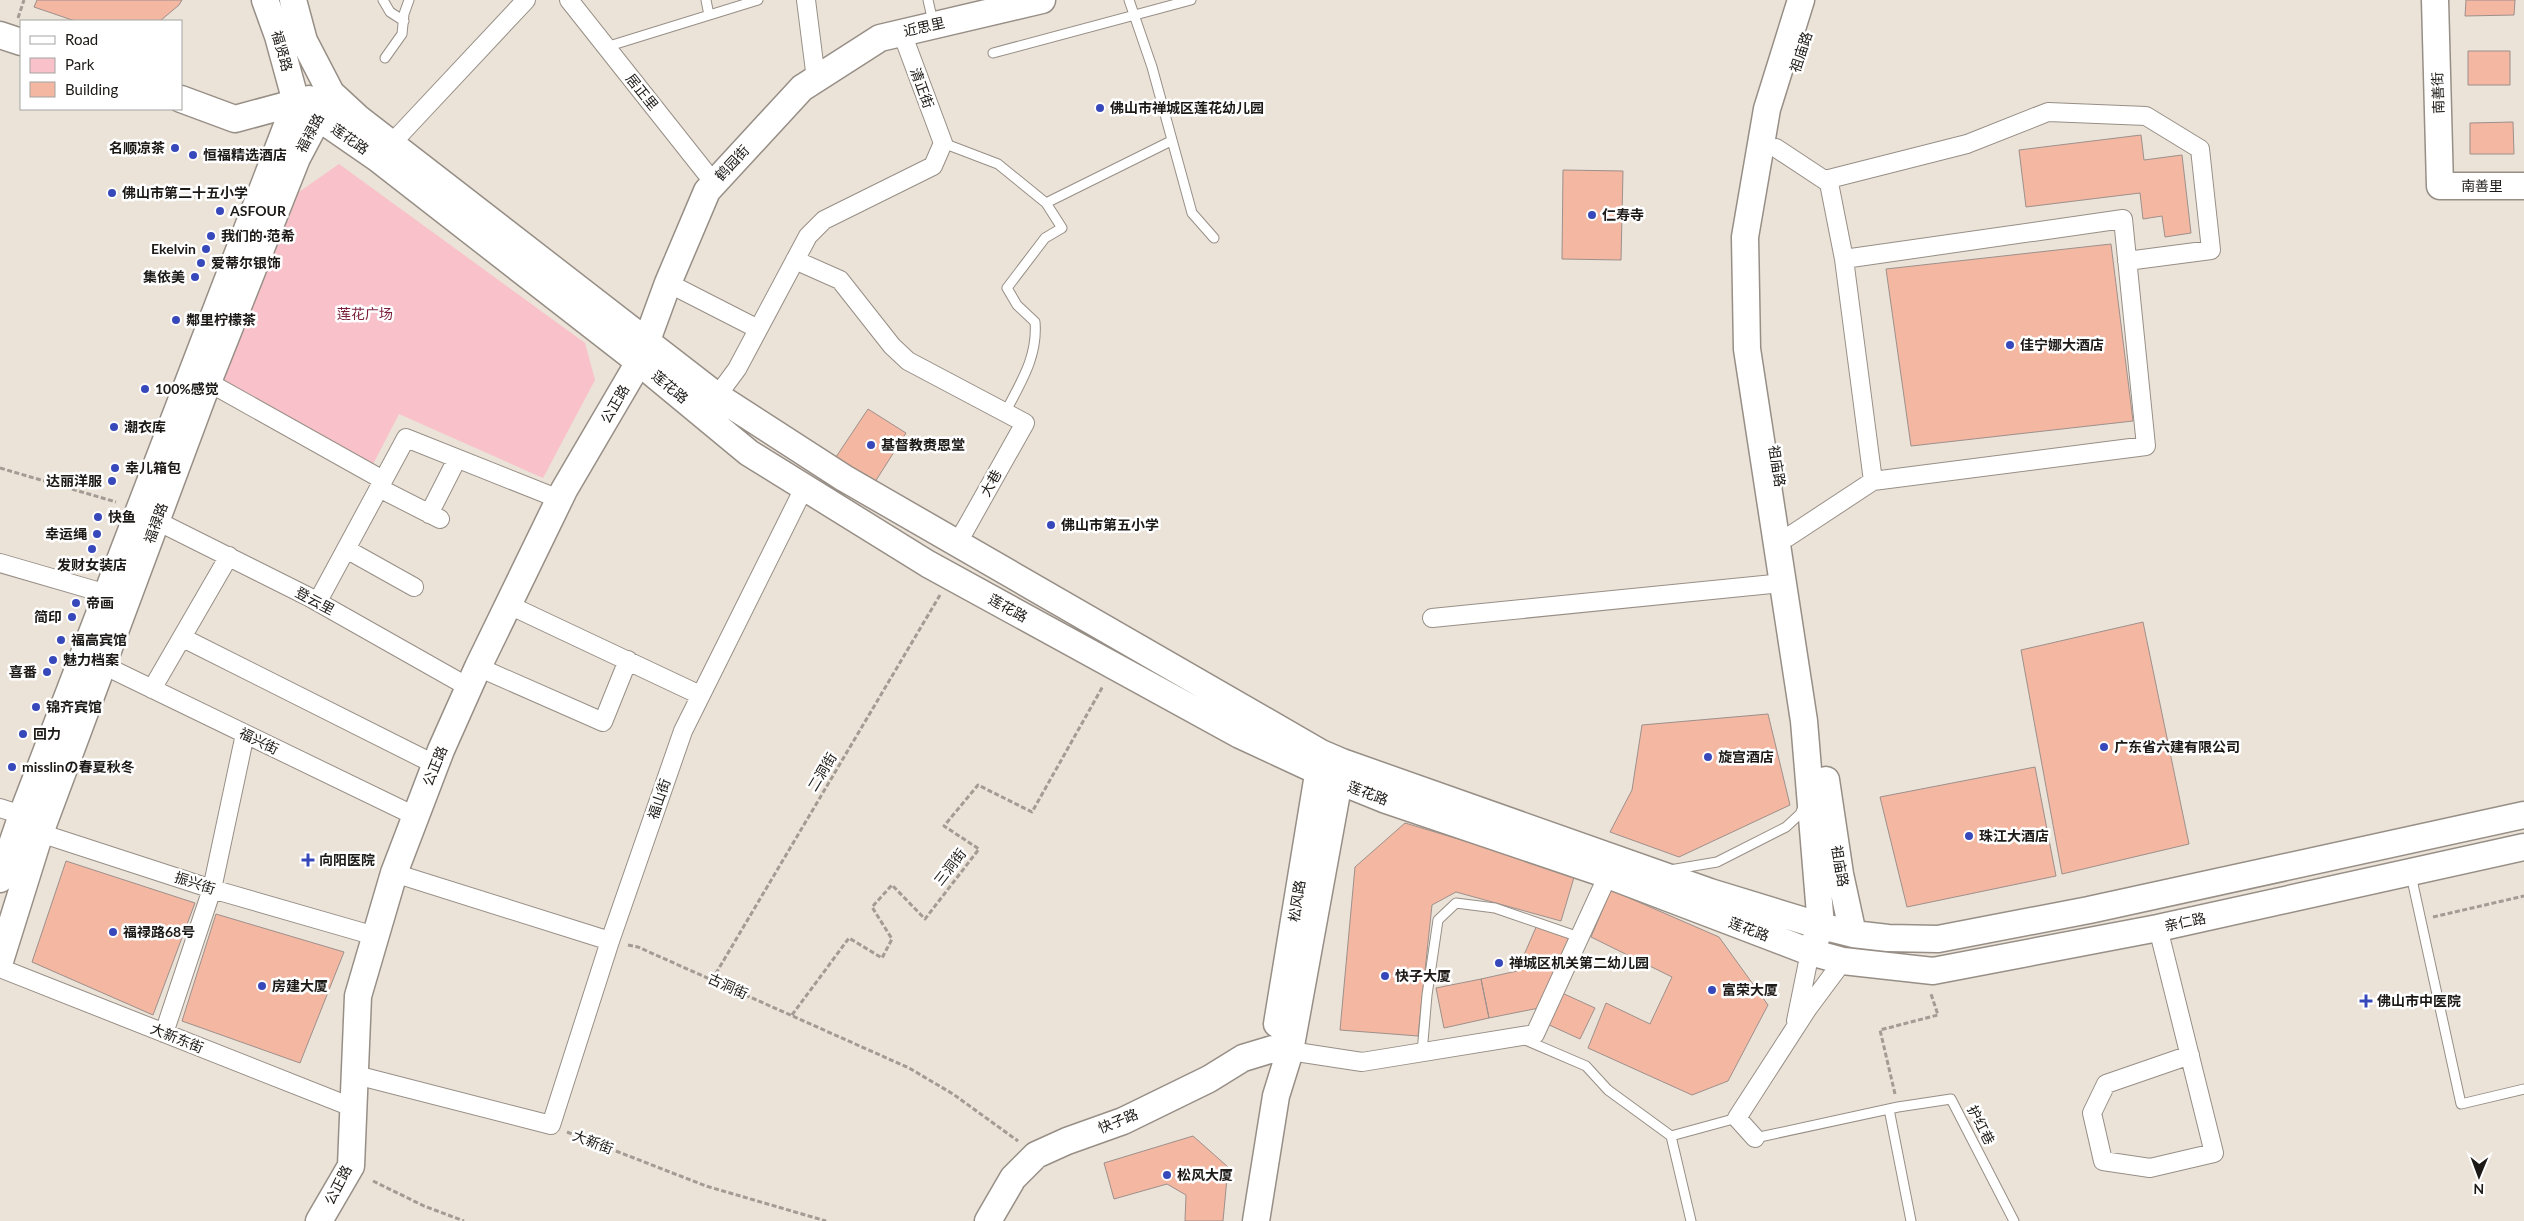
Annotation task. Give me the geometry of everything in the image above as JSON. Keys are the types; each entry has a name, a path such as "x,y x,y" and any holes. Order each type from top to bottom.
{"main road":[{"name":"福贤路","path":"265,0 278,36 296,102"},
{"name":"福贤路","path":"293,0 304,40 331,93"},
{"name":"近思里","path":"816,79 880,38 1042,0"},
{"name":"祖庙路","path":"1801,0 1767,109 1745,237 1747,349 1804,721 1821,926"},
{"name":"祖庙路","path":"1818,0 1783,109 1760,233 1759,349 1840,874 1853,934"},
{"name":"南善街","path":"2435,0 2440,186"},
{"path":"0,35 20,42"},
{"name":"鹤园街","path":"643,351 668,283 707,191 802,88 816,79"},
{"path":"182,100 235,119 331,93"},
{"name":"莲花路","path":"331,93 358,118 392,143 643,351 749,453 951,577 1240,735 1330,767 1655,873 1821,926 1853,934"},
{"name":"福禄路","path":"0,961 40,833 208,382 297,158 331,93"},
{"name":"莲花路","path":"296,102 377,158 643,351 844,478 1330,767 1395,803 1608,875 1810,952 1844,961"},
{"name":"福禄路","path":"0,879 11,812 107,594 296,102"},
{"name":"南善里","path":"2440,186 2524,186"},
{"name":"公正路","path":"319,1221 350,1166 356,1075 358,996 394,872 436,765 474,678 560,499 643,351"},
{"name":"松风路","path":"1256,1221 1282,1050 1330,767"},
{"path":"1844,961 1853,934 1888,938 1938,939 2089,910 2524,815"},
{"name":"亲仁路","path":"1844,961 1933,970 2158,928 2524,847"},
{"path":"1810,952 1821,926"},
{"name":"快子路","path":"988,1221 1013,1178 1036,1155 1066,1141 1123,1121 1209,1079 1243,1058 1282,1050"}],"street":[{"path":"392,143 526,0"},
{"name":"居正里","path":"570,0 714,183"},
{"path":"806,0 816,79"},
{"name":"清正街","path":"902,33 943,143"},
{"path":"1825,180 1967,144 2048,112 2146,116 2200,149 2211,250 2127,261"},
{"path":"717,396 737,369 808,236 824,220 933,166 943,143"},
{"path":"1776,148 1830,183 1844,259 1873,481"},
{"path":"1788,537 1873,481 2146,446 2123,219 1844,259"},
{"path":"795,260 840,280 892,346 908,360 1006,411"},
{"path":"668,283 758,330"},
{"path":"208,382 435,516 457,459"},
{"name":"大巷","path":"957,544 1025,423 1006,411"},
{"path":"318,601 406,438 560,499"},
{"name":"福山街","path":"551,1126 610,941 683,731 804,488"},
{"name":"登云里","path":"157,520 474,678 603,722 628,660"},
{"path":"346,549 414,587"},
{"path":"152,689 229,556"},
{"path":"0,563 107,594"},
{"path":"1432,618 1783,583"},
{"path":"509,605 700,695"},
{"path":"183,638 436,765"},
{"name":"福兴街","path":"103,665 416,816"},
{"path":"164,1033 212,889 245,734"},
{"name":"振兴街","path":"11,812 40,833 212,889 375,936"},
{"path":"394,872 610,941"},
{"path":"1282,1050 1362,1062 1422,1054 1535,1034 1608,875"},
{"path":"2158,928 2190,1055 2214,1153 2150,1168 2103,1161 2092,1113 2106,1084 2190,1055"},
{"path":"1795,1029 1810,952"},
{"path":"1755,1138 1737,1118 1795,1029 1844,961"},
{"name":"大新东街","path":"0,968 354,1108"},
{"path":"356,1075 551,1126"}],"lane":[{"path":"382,0 390,12 404,21"},
{"path":"385,58 402,34 409,0"},
{"path":"706,0 710,15"},
{"path":"606,47 758,0"},
{"path":"928,0 934,25"},
{"path":"1129,0 1152,67 1192,213 1214,238"},
{"path":"993,53 1191,0"},
{"path":"1046,203 1171,141"},
{"path":"943,143 998,164 1046,203 1062,228 1045,238 1007,288 1017,305 1035,322 1036,339 1032,360 1006,411"},
{"path":"1655,873 1716,862 1786,827 1800,814 1811,791"},
{"path":"2410,872 2461,1104 2524,1089"},
{"path":"1422,1054 1427,996 1438,920 1456,903 1495,908 1579,937"},
{"path":"1518,1038 1586,1066 1608,1090 1671,1136 1691,1221"},
{"name":"护红巷","path":"1893,1108 1951,1099 2014,1221"},
{"path":"1755,1138 1893,1108 1911,1221"},
{"path":"1671,1136 1737,1118"}],"path":[{"path":"0,468 116,502"},
{"name":"二洞街","path":"712,980 951,577"},
{"name":"三洞街","path":"792,1014 849,938 882,958 892,940 872,907 892,885 925,919 979,849 944,826 978,785 1032,812 1115,666"},
{"path":"2420,920 2524,896"},
{"name":"古洞街","path":"610,941 638,947 792,1014 909,1068 952,1094 1036,1155"},
{"path":"1893,1108 1880,1030 1938,1015 1923,970"},
{"name":"大新街","path":"551,1126 706,1186 826,1221"},
{"path":"373,1181 424,1206 464,1221"}],"green space":[{"name":"莲花广场","path":"339,164 585,343 595,380 543,478 399,414 371,468 221,386 299,192"}],"building":[{"path":"37,0 182,0 179,5 161,20 72,20 34,7"},
{"path":"2466,0 2515,0 2514,15 2465,16"},
{"path":"2468,51 2510,51 2510,85 2468,85"},
{"path":"2513,122 2514,154 2470,154 2470,123"},
{"path":"2141,135 2144,160 2182,155 2191,233 2165,237 2162,216 2143,219 2140,193 2026,207 2019,150"},
{"name":"仁寿寺","path":"1563,170 1623,171 1621,260 1562,259"},
{"name":"佳宁娜大酒店","path":"2111,244 2133,421 1911,446 1886,269"},
{"name":"基督教赉恩堂","path":"868,409 906,433 875,482 836,457"},
{"name":"广东省六建有限公司","path":"2143,622 2189,844 2062,874 2021,650"},
{"name":"旋宫酒店","path":"1768,714 1790,805 1679,857 1610,832 1632,790 1642,725"},
{"name":"珠江大酒店","path":"2035,767 2056,876 1907,907 1880,797"},
{"name":"快子大厦","path":"1405,823 1575,874 1561,921 1456,892 1432,905 1418,1036 1340,1030 1355,867"},
{"name":"福禄路68号","path":"66,861 195,903 153,1015 32,962"},
{"name":"富荣大厦","path":"1611,890 1719,937 1768,1005 1728,1081 1692,1095 1588,1048 1606,1003 1650,1024 1672,977 1591,937"},
{"name":"房建大厦","path":"216,914 344,952 300,1063 182,1021"},
{"path":"1537,925 1570,937 1539,1008 1489,1018 1481,979 1517,971"},
{"path":"1481,979 1489,1018 1444,1028 1436,988"},
{"path":"1562,993 1595,1008 1580,1039 1547,1024"},
{"name":"松风大厦","path":"1193,1136 1228,1167 1223,1221 1185,1221 1186,1195 1167,1184 1114,1199 1104,1163"}],"place":[{"name":"佛山市禅城区莲花幼儿园","path":"1100,108"},
{"name":"名顺凉茶","path":"175,148"},
{"name":"恒福精选酒店","path":"193,155"},
{"name":"佛山市第二十五小学","path":"112,193"},
{"name":"ASFOUR","path":"220,211"},
{"name":"仁寿寺","path":"1592,215"},
{"name":"我们的·范希","path":"211,236"},
{"name":"Ekelvin","path":"206,249"},
{"name":"爱蒂尔银饰","path":"201,263"},
{"name":"集依美","path":"195,277"},
{"name":"鄰里柠檬茶","path":"176,320"},
{"name":"佳宁娜大酒店","path":"2010,345"},
{"name":"100%感觉","path":"145,389"},
{"name":"潮衣库","path":"114,427"},
{"name":"基督教赉恩堂","path":"871,445"},
{"name":"幸儿箱包","path":"115,468"},
{"name":"达丽洋服","path":"112,481"},
{"name":"快鱼","path":"98,517"},
{"name":"佛山市第五小学","path":"1051,525"},
{"name":"幸运绳","path":"97,534"},
{"name":"发财女装店","path":"92,549"},
{"name":"帝画","path":"76,603"},
{"name":"简印","path":"72,617"},
{"name":"福高宾馆","path":"61,640"},
{"name":"魅力档案","path":"53,660"},
{"name":"喜番","path":"47,672"},
{"name":"锦齐宾馆","path":"36,707"},
{"name":"回力","path":"23,734"},
{"name":"广东省六建有限公司","path":"2104,747"},
{"name":"旋宫酒店","path":"1708,757"},
{"name":"misslinの春夏秋冬","path":"12,767"},
{"name":"珠江大酒店","path":"1969,836"},
{"name":"向阳医院","path":"308,860"},
{"name":"福禄路68号","path":"113,932"},
{"name":"禅城区机关第二幼儿园","path":"1499,963"},
{"name":"快子大厦","path":"1385,976"},
{"name":"房建大厦","path":"262,986"},
{"name":"富荣大厦","path":"1712,990"},
{"name":"佛山市中医院","path":"2366,1001"},
{"name":"松风大厦","path":"1167,1175"}]}
